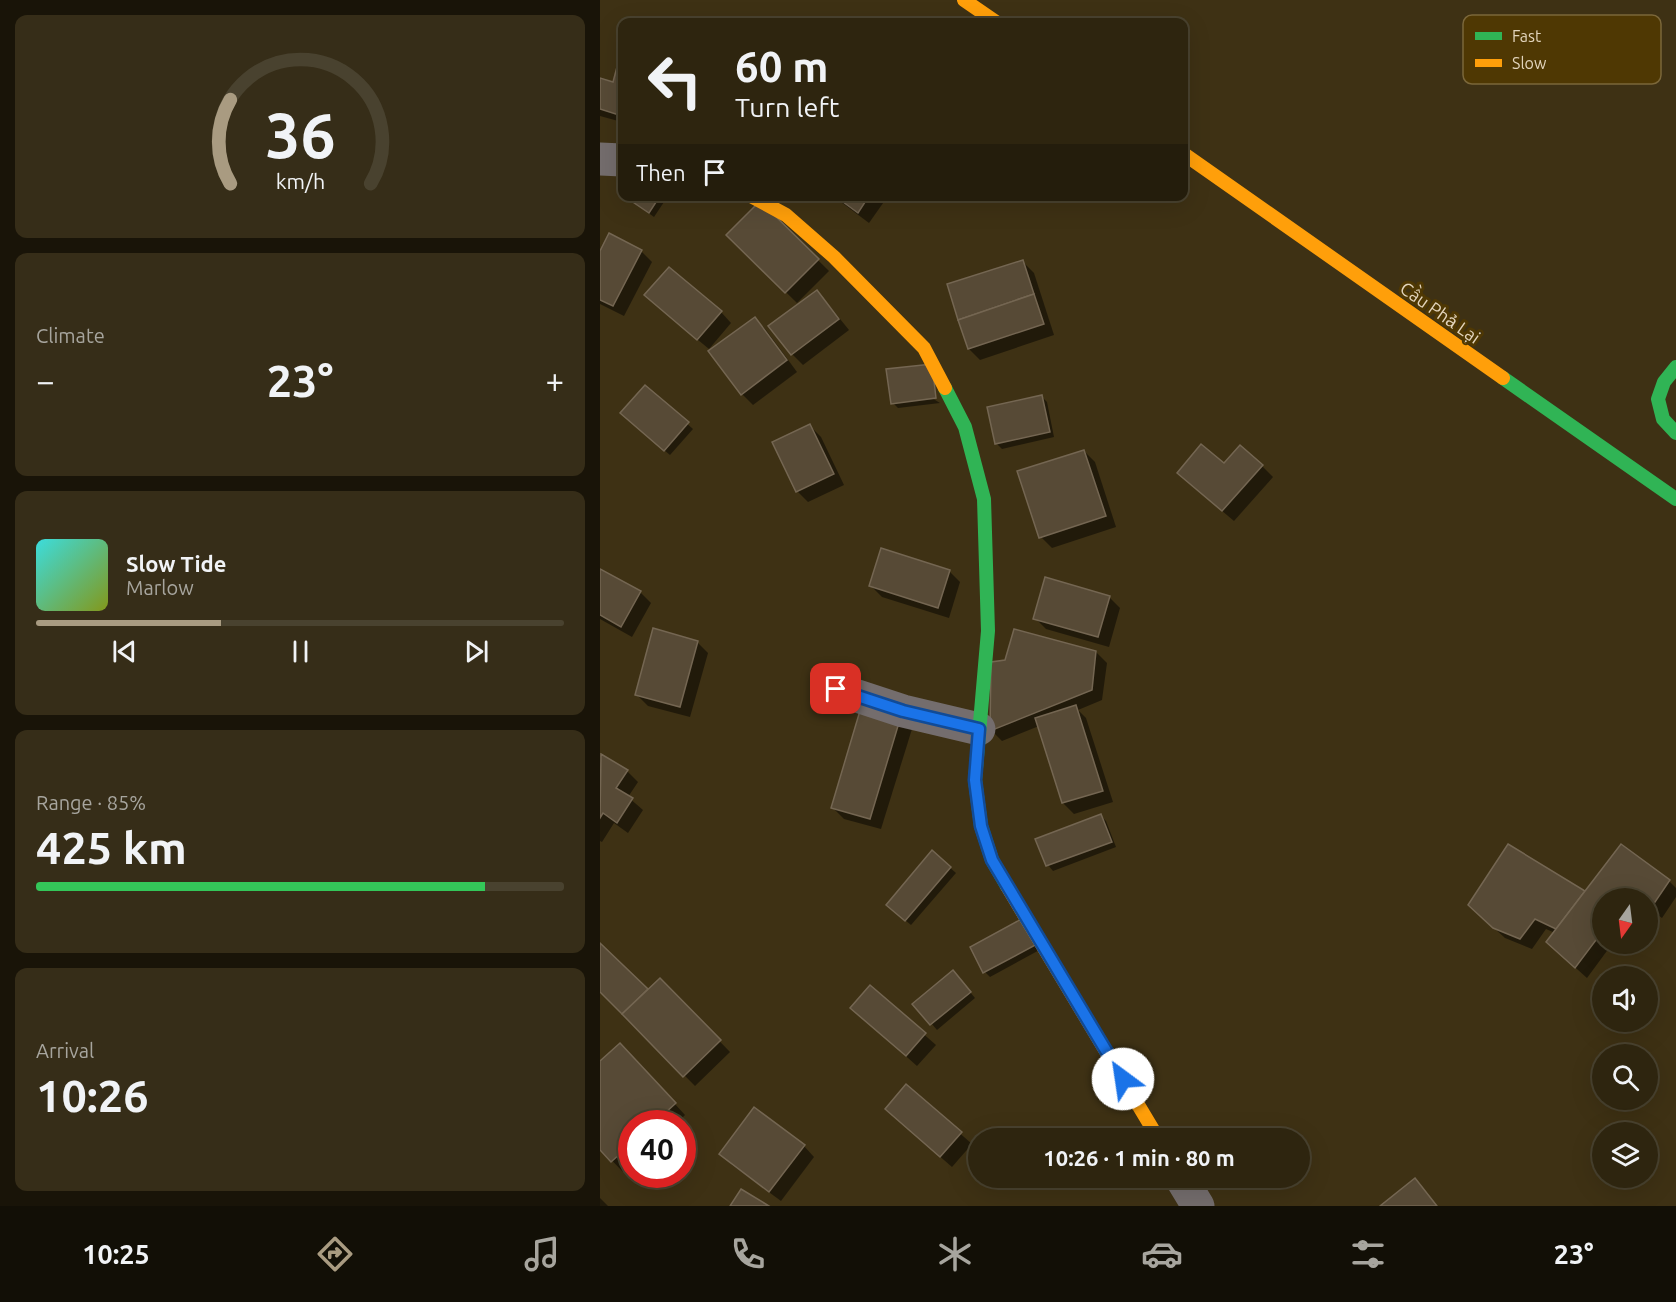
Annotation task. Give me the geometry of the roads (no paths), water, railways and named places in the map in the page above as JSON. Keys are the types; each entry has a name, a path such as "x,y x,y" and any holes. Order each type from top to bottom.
{"main road":[{"path":"964,0 990,18"},
{"name":"Cầu Phả Lại","path":"1188,157 1676,499"},
{"path":"761,201 786,215 834,257 924,348 965,428 984,499 987,631 975,780 981,826 992,860 1152,1128"},
{"path":"1676,367 1664,382 1659,399 1663,419 1676,434"}],"street":[{"path":"600,159 618,160"},
{"path":"836,689 903,711 979,729"},
{"path":"1187,1188 1198,1206"}]}
